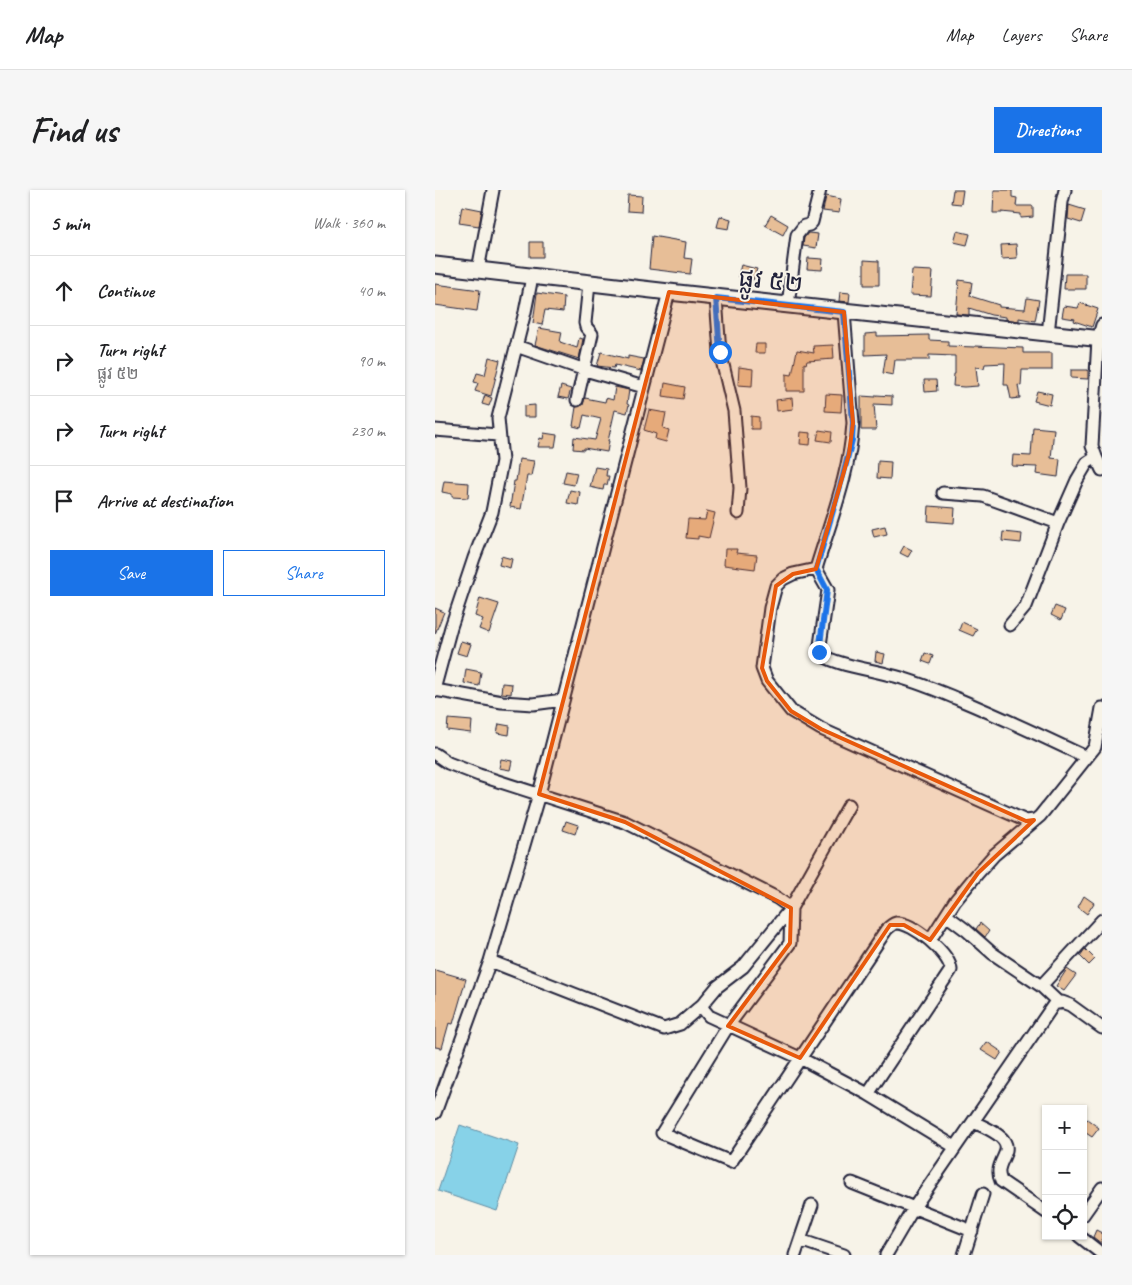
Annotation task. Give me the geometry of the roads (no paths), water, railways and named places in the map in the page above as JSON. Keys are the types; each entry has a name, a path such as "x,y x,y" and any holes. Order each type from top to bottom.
{"street":[{"path":"478,270 493,190"},
{"path":"788,305 797,235 804,226 812,222 820,190"},
{"path":"1047,334 1061,202 1065,190"},
{"name":"ផ្លូវ ៥២","path":"435,265 589,284 1047,334 1101,334"},
{"path":"435,686 451,627 474,558 492,512 502,461 497,418 517,346 532,277"},
{"path":"577,400 592,334 585,323 589,284"},
{"path":"435,1113 490,961 539,794 669,292"},
{"path":"716,298 720,352 734,410 740,488 739,513"},
{"path":"844,312 853,423 852,440 816,569 827,590 819,652 822,656 833,661 893,675 941,692 990,712 1086,757"},
{"path":"1101,334 1092,446 1102,470"},
{"path":"517,346 585,370 644,387"},
{"path":"435,430 498,435"},
{"path":"1010,625 1026,606 1058,523 1082,472 1087,463 1096,457"},
{"path":"943,493 983,496 1058,523"},
{"path":"816,569 783,578 776,586 770,608 761,668 775,693 791,711 821,729 1026,821 1034,820"},
{"path":"435,690 502,702 533,704 563,700"},
{"path":"930,940 955,901 983,867 1040,816 1095,747 1102,708"},
{"path":"435,754 448,763 479,775 625,822 777,898 791,908"},
{"path":"490,961 664,1028 681,1024 702,1005 717,987 743,967 791,908 849,804"},
{"path":"791,908 789,942 729,1026 662,1133 731,1162 891,925 895,923 904,925 930,940 943,953 951,966 951,970 868,1094"},
{"path":"946,915 991,953 1041,986 1059,1003"},
{"path":"1041,986 1102,920"},
{"path":"886,1255 913,1209 1054,1004 1062,1002 1070,1006 1102,1028"},
{"path":"702,1005 703,1010 709,1016 800,1058 868,1094 955,1147"},
{"path":"973,1122 993,1132 1005,1141 1007,1150 999,1171 1001,1181 1042,1209"},
{"path":"852,1184 972,1231"},
{"path":"1087,1209 1102,1188"},
{"path":"964,1255 983,1194"},
{"path":"795,1255 812,1205"},
{"path":"800,1240 844,1255"},
{"path":"1084,1240 1102,1254"}],"water":[{"path":"460,1125 519,1145 497,1211 438,1191"}]}
